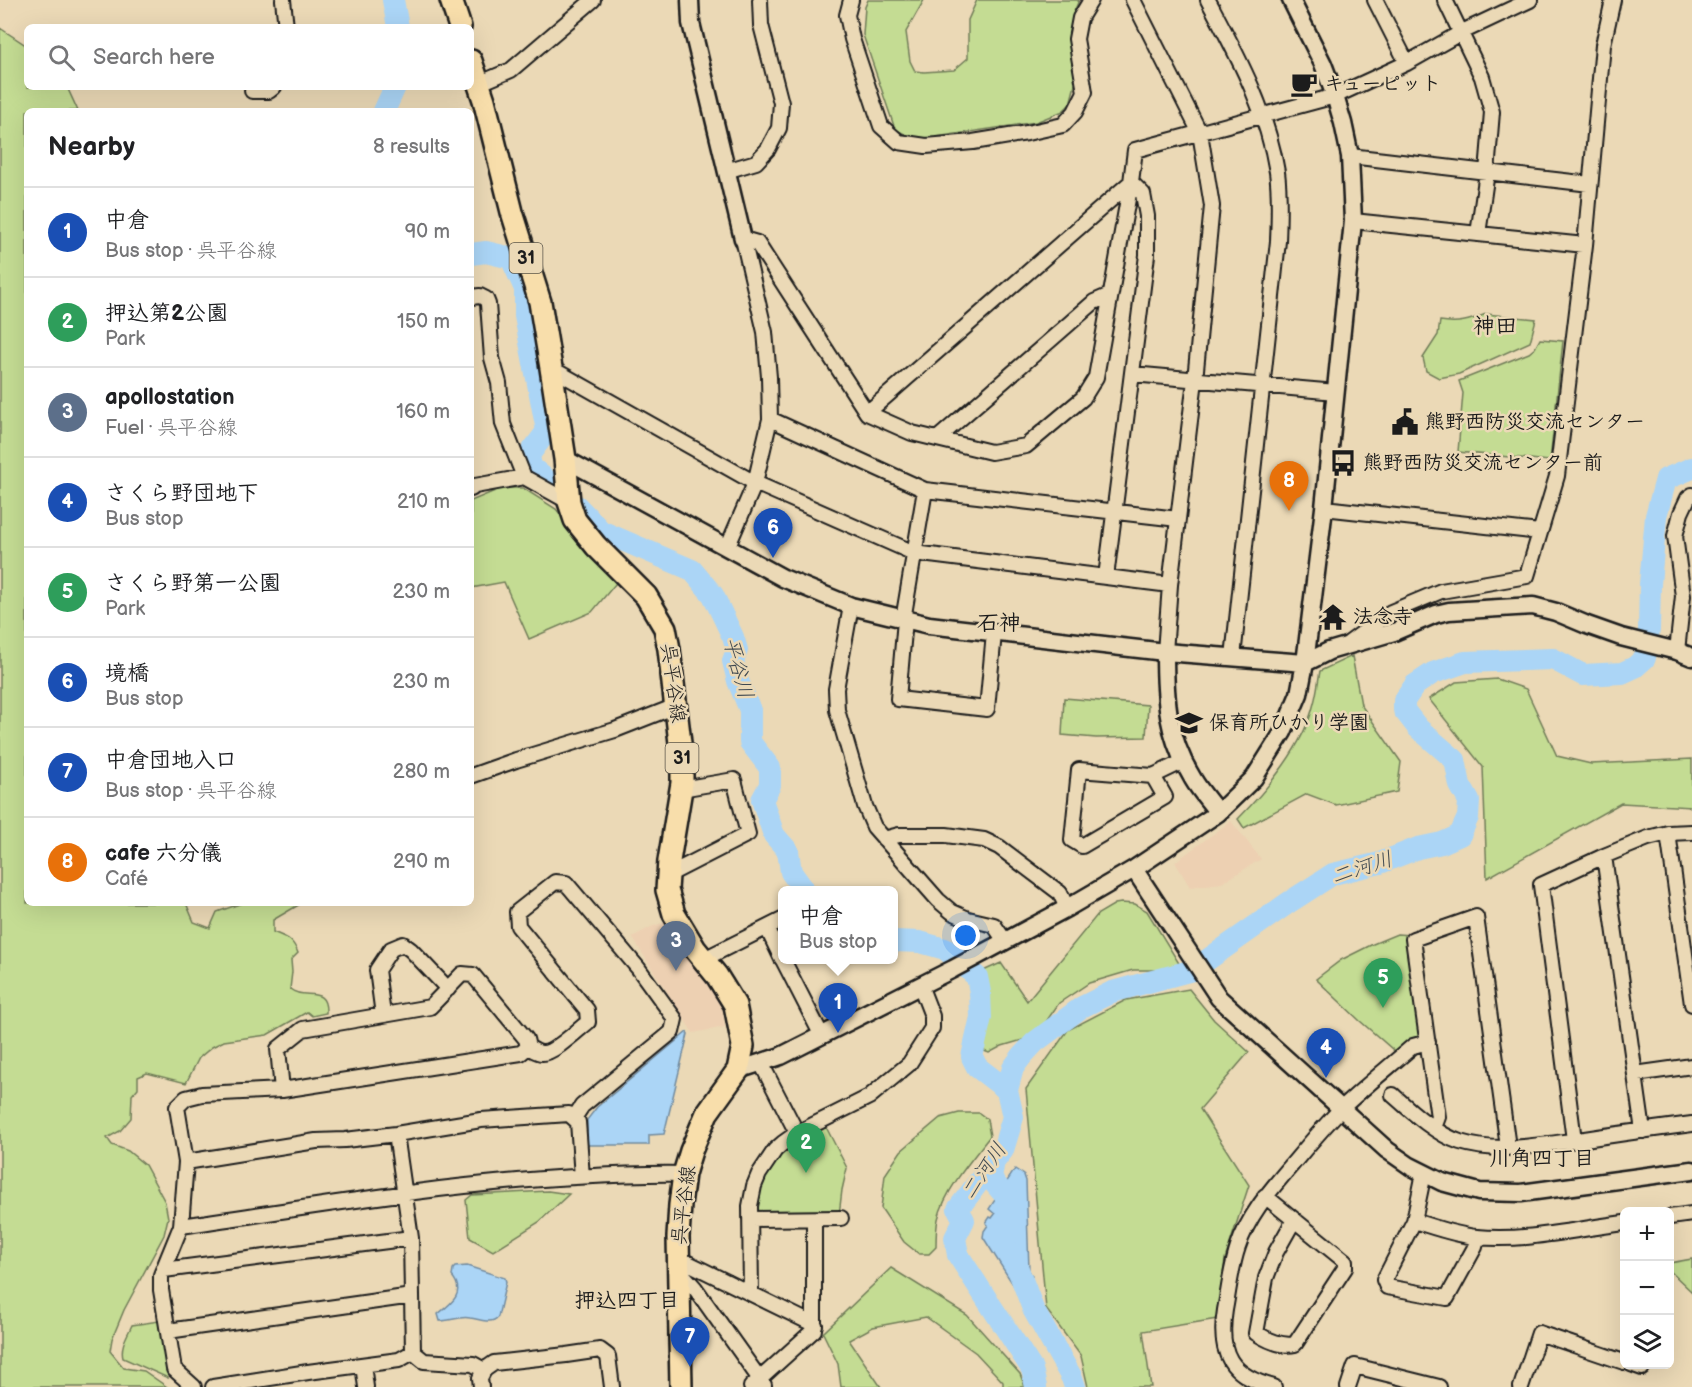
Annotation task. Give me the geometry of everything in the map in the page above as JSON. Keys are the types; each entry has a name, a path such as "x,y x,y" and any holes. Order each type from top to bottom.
{"main road":[{"path":"451,0 459,24"},
{"name":"呉平谷線","path":"474,71 512,212 540,302 565,459 569,502 575,520 596,546 646,596 664,628 669,649 682,760 681,789 669,861 667,890 674,914 695,949 717,976 735,1005 743,1046 738,1070 707,1113 684,1174 680,1205 678,1263 681,1387"}],"street":[{"path":"283,0 286,24"},
{"path":"478,84 511,70 593,0"},
{"path":"690,0 691,23 765,332 769,377 770,419 755,483 727,548"},
{"path":"726,171 756,162 768,149 779,128 781,104 761,25 760,0"},
{"path":"851,0 847,15 852,39 881,126 899,142 926,146 995,138 1063,125 1075,112 1085,92 1076,39 1080,18 1091,0"},
{"path":"1133,0 1200,133 1212,206 1196,380 1170,585 1165,652 1165,692 1168,717 1178,749 1193,779 1218,813"},
{"path":"1208,0 1245,69 1264,116 1277,173 1279,211 1278,241 1233,657"},
{"path":"738,1070 781,1056 822,1036 980,955 1134,869 1218,813 1254,778 1283,732 1299,694 1305,663 1324,508 1353,221 1350,156 1335,96 1323,64 1291,0"},
{"path":"1375,0 1407,63"},
{"path":"1445,0 1482,77 1492,112 1479,234"},
{"path":"743,239 757,243 867,413 912,433 992,452 1026,446 1083,398 1096,377 1135,150 1335,96 1407,63 1462,32 1530,0"},
{"path":"1346,645 1391,612 1441,591 1527,576 1557,476 1585,245 1603,45 1613,0"},
{"path":"252,91 270,90"},
{"path":"1350,156 1590,184"},
{"path":"1106,577 1147,255 1147,216 1143,194 1131,182"},
{"path":"867,413 1131,182"},
{"path":"1353,221 1585,245"},
{"path":"937,439 1094,302 1110,295"},
{"path":"474,297 486,299 488,304 492,358 499,383 503,424 524,477 569,502"},
{"path":"551,368 755,483 914,553 1170,585"},
{"path":"1132,374 1336,392"},
{"path":"770,419 925,489 1178,519"},
{"path":"565,459 783,578 851,606 929,625 1165,652 1305,663 1329,651 1394,632 1436,614 1449,611 1533,606 1556,612 1621,637 1677,652 1683,596 1676,536 1682,513 1688,498 1692,495"},
{"path":"474,487 524,477"},
{"path":"925,489 904,620 898,699 987,709 994,633"},
{"path":"1324,508 1540,532"},
{"path":"851,606 836,689 837,710 865,806 874,827 938,900 952,912 968,919 994,925 1005,941"},
{"path":"474,775 615,730 676,706"},
{"path":"1153,776 1165,797 1082,846 1072,840 1079,770 1153,776 1184,761"},
{"path":"668,875 748,834 734,780 681,789"},
{"path":"1574,1140 1541,885 1648,838 1668,833 1692,832"},
{"path":"1668,833 1692,1004"},
{"path":"884,839 899,835 946,835 984,840 1007,853 1060,893 1067,908"},
{"path":"1604,856 1643,1131"},
{"path":"1134,869 1219,998 1387,1150 1410,1166 1442,1182 1479,1192 1521,1193 1692,1170"},
{"path":"282,1090 278,1049 303,1029 430,1007 462,974 473,975 526,1039 528,1047 542,1054 561,1044 588,1022 587,1010 518,926 517,912 555,882 566,883 638,968 675,1019 672,1032 582,1106 574,1118"},
{"path":"1434,1128 1438,1117 1413,939 1476,917 1508,1147"},
{"path":"704,959 778,922"},
{"path":"767,928 778,949"},
{"path":"382,1015 377,970 391,949 403,944 448,989"},
{"path":"786,964 822,1036"},
{"path":"751,1293 750,1219 752,1195 759,1174 775,1150 797,1133 869,1097 909,1064 932,1028 932,1016 920,985"},
{"path":"1274,1387 1245,1376 1231,1363 1224,1345 1222,1328 1238,1247 1251,1217 1265,1196 1341,1109 1413,1046 1428,1042"},
{"path":"194,1387 174,1369 161,1290 161,1275 181,1226 186,1162 177,1107 186,1098 201,1094 282,1090 521,1053 528,1047"},
{"path":"761,1063 797,1133"},
{"path":"1635,1074 1692,1066"},
{"path":"1393,1095 1418,1118 1434,1128 1459,1141 1491,1148 1525,1147 1692,1124"},
{"path":"186,1162 316,1141 396,1134 482,1120 570,1114 578,1122 582,1177"},
{"path":"396,1134 411,1238 413,1352 424,1361 473,1364 484,1370"},
{"path":"1424,1173 1414,1221 1384,1280 1387,1287 1447,1298 1475,1247 1477,1237"},
{"path":"181,1226 404,1194 525,1180 684,1174"},
{"path":"1265,1196 1345,1261 1345,1268 1294,1344 1287,1346 1256,1333 1266,1278 1276,1252 1294,1220"},
{"path":"1674,1216 1692,1214"},
{"path":"750,1219 841,1218"},
{"path":"678,1263 759,1384 814,1330 814,1219"},
{"path":"1414,1221 1445,1231 1477,1237 1521,1237 1620,1224"},
{"path":"164,1270 411,1238"},
{"path":"678,1263 751,1293 814,1325"},
{"path":"168,1331 412,1296"},
{"path":"1521,1387 1539,1333 1620,1361"},
{"path":"481,1387 480,1378 484,1370 494,1363 600,1350 609,1356 612,1387"},
{"path":"213,1387 399,1360 413,1352"},
{"path":"363,1365 366,1387"},
{"path":"1348,1387 1354,1366 1439,1387"}],"shaded area":[{"path":"1231,821 1261,859 1222,883 1190,887 1175,862"},
{"path":"667,922 722,1006 725,1027 693,1033 632,937 653,926"}],"green space":[{"path":"868,0 924,0 906,32 910,61 915,71 924,72 954,70 968,58 968,20 977,0 1079,0 1074,12 1076,81 1070,104 1063,111 1036,122 922,139 912,138 895,129 863,35 865,7"},
{"path":"0,28 24,44 24,90 68,90 77,108 24,108 24,906 187,906 194,922 210,928 217,912 234,906 297,906 273,920 273,932 291,941 298,953 291,960 290,989 302,994 319,996 323,999 326,1013 312,1016 307,1012 267,1035 224,1041 212,1047 199,1058 186,1083 147,1073 138,1077 138,1088 132,1095 131,1118 120,1131 107,1138 112,1145 128,1151 145,1165 165,1202 168,1218 164,1235 124,1310 112,1339 110,1351 124,1368 144,1371 167,1387 0,1387"},
{"path":"1486,314 1536,319 1530,342 1459,374 1439,378 1426,371 1423,358 1438,335 1440,321 1463,321"},
{"path":"1540,339 1563,341 1550,461 1458,452 1463,393 1459,381 1529,353"},
{"path":"502,488 523,488 556,509 616,583 592,612 529,639 504,582 474,587 474,500"},
{"path":"1352,656 1361,705 1401,762 1397,792 1336,805 1307,794 1244,828 1238,819 1284,766 1302,735 1314,703 1320,671"},
{"path":"1497,679 1526,689 1557,756 1591,764 1692,759 1692,807 1621,803 1487,878 1483,767 1429,699 1456,682"},
{"path":"1064,698 1148,705 1146,737 1096,738 1062,735"},
{"path":"1121,903 1135,904 1147,911 1180,965 1177,970 1133,970 1089,983 1059,1003 1036,1036 1002,1046 989,1053 984,1051 984,1031 989,1014 981,972 1001,963 1027,1001 1098,914"},
{"path":"1397,934 1410,935 1426,1041 1399,1055 1316,979 1341,960"},
{"path":"1189,989 1214,1020 1249,1052 1200,1109 1249,1185 1225,1259 1217,1319 1143,1331 1151,1387 1088,1387 1081,1356 1046,1309 1026,1089 1068,1030 1126,1000"},
{"path":"959,1113 979,1113 987,1119 990,1136 960,1175 947,1197 938,1219 936,1247 929,1254 919,1254 904,1242 881,1208 885,1175 901,1151 940,1118"},
{"path":"826,1127 847,1168 839,1215 756,1216 768,1170 785,1151"},
{"path":"548,1191 569,1194 539,1222 493,1251 470,1238 466,1200 472,1195"},
{"path":"1692,1259 1692,1292 1674,1275 1674,1262"},
{"path":"891,1268 967,1315 1020,1374 1025,1387 1003,1387 1003,1382 976,1353 926,1317 873,1327 849,1340 881,1387 841,1387 838,1364 823,1333"},
{"path":"159,1321 168,1378 123,1358 122,1354 123,1345 132,1325"}],"water":[{"path":"687,1032 664,1134 649,1135 649,1145 587,1145 587,1120 597,1107"},
{"path":"1015,1169 1024,1175 1026,1181 1029,1270 1032,1276 1014,1286 983,1237 988,1225 986,1223 995,1214 989,1209"},
{"path":"467,1266 505,1278 498,1317 492,1321 459,1318 440,1321 438,1314 452,1302 457,1293 458,1288 452,1276 453,1269"}],"waterway":[{"name":"平谷川","path":"393,0 397,24"},
{"name":"平谷川","path":"385,108 394,90"},
{"name":"平谷川","path":"474,254 486,252 511,258 525,289 525,316 547,431 529,455 531,467 550,483"},
{"name":"二河川","path":"1036,1387 1032,1369 958,1255 955,1238 964,1220 958,1209 1003,1150 1013,1117 1007,1090 1013,1068 1035,1042 1082,1007 1112,992 1193,970 1333,874 1380,863 1460,835 1468,817 1469,801 1460,785 1455,760 1418,728 1404,710 1404,701 1415,685 1433,673 1465,662 1553,659 1583,675 1622,673 1635,667 1645,658 1649,630 1650,584 1656,516 1666,479 1692,468"},
{"name":"平谷川","path":"577,506 601,531 692,570 713,595 737,650 733,661 738,681 750,710 750,742 770,768 770,785 762,800 774,835 788,851 791,872 801,886"},
{"name":"平谷川","path":"898,941 920,942 945,949 977,977 981,1017 972,1057 977,1067 1007,1090"},
{"path":"994,1160 991,1179 1009,1200 1010,1217"},
{"path":"1012,1253 1033,1309 1075,1387"}],"place":[{"name":"キューピット","path":"1304,84"},
{"name":"熊野西防災交流センター","path":"1405,422"},
{"name":"熊野西防災交流センター前","path":"1343,463"},
{"name":"cafe 六分儀","path":"1289,511"},
{"name":"境橋","path":"773,558"},
{"name":"法念寺","path":"1333,617"},
{"name":"保育所ひかり学園","path":"1189,723"},
{"name":"apollostation","path":"676,971"},
{"name":"さくら野第一公園","path":"1383,1008"},
{"name":"中倉","path":"838,1033"},
{"name":"さくら野団地下","path":"1326,1078"},
{"name":"押込第2公園","path":"806,1173"},
{"name":"中倉団地入口","path":"690,1367"}],"district":[{"name":"神田","path":"1495,326"},
{"name":"石神","path":"999,623"},
{"name":"川角四丁目","path":"1542,1158"},
{"name":"押込四丁目","path":"627,1300"}]}
